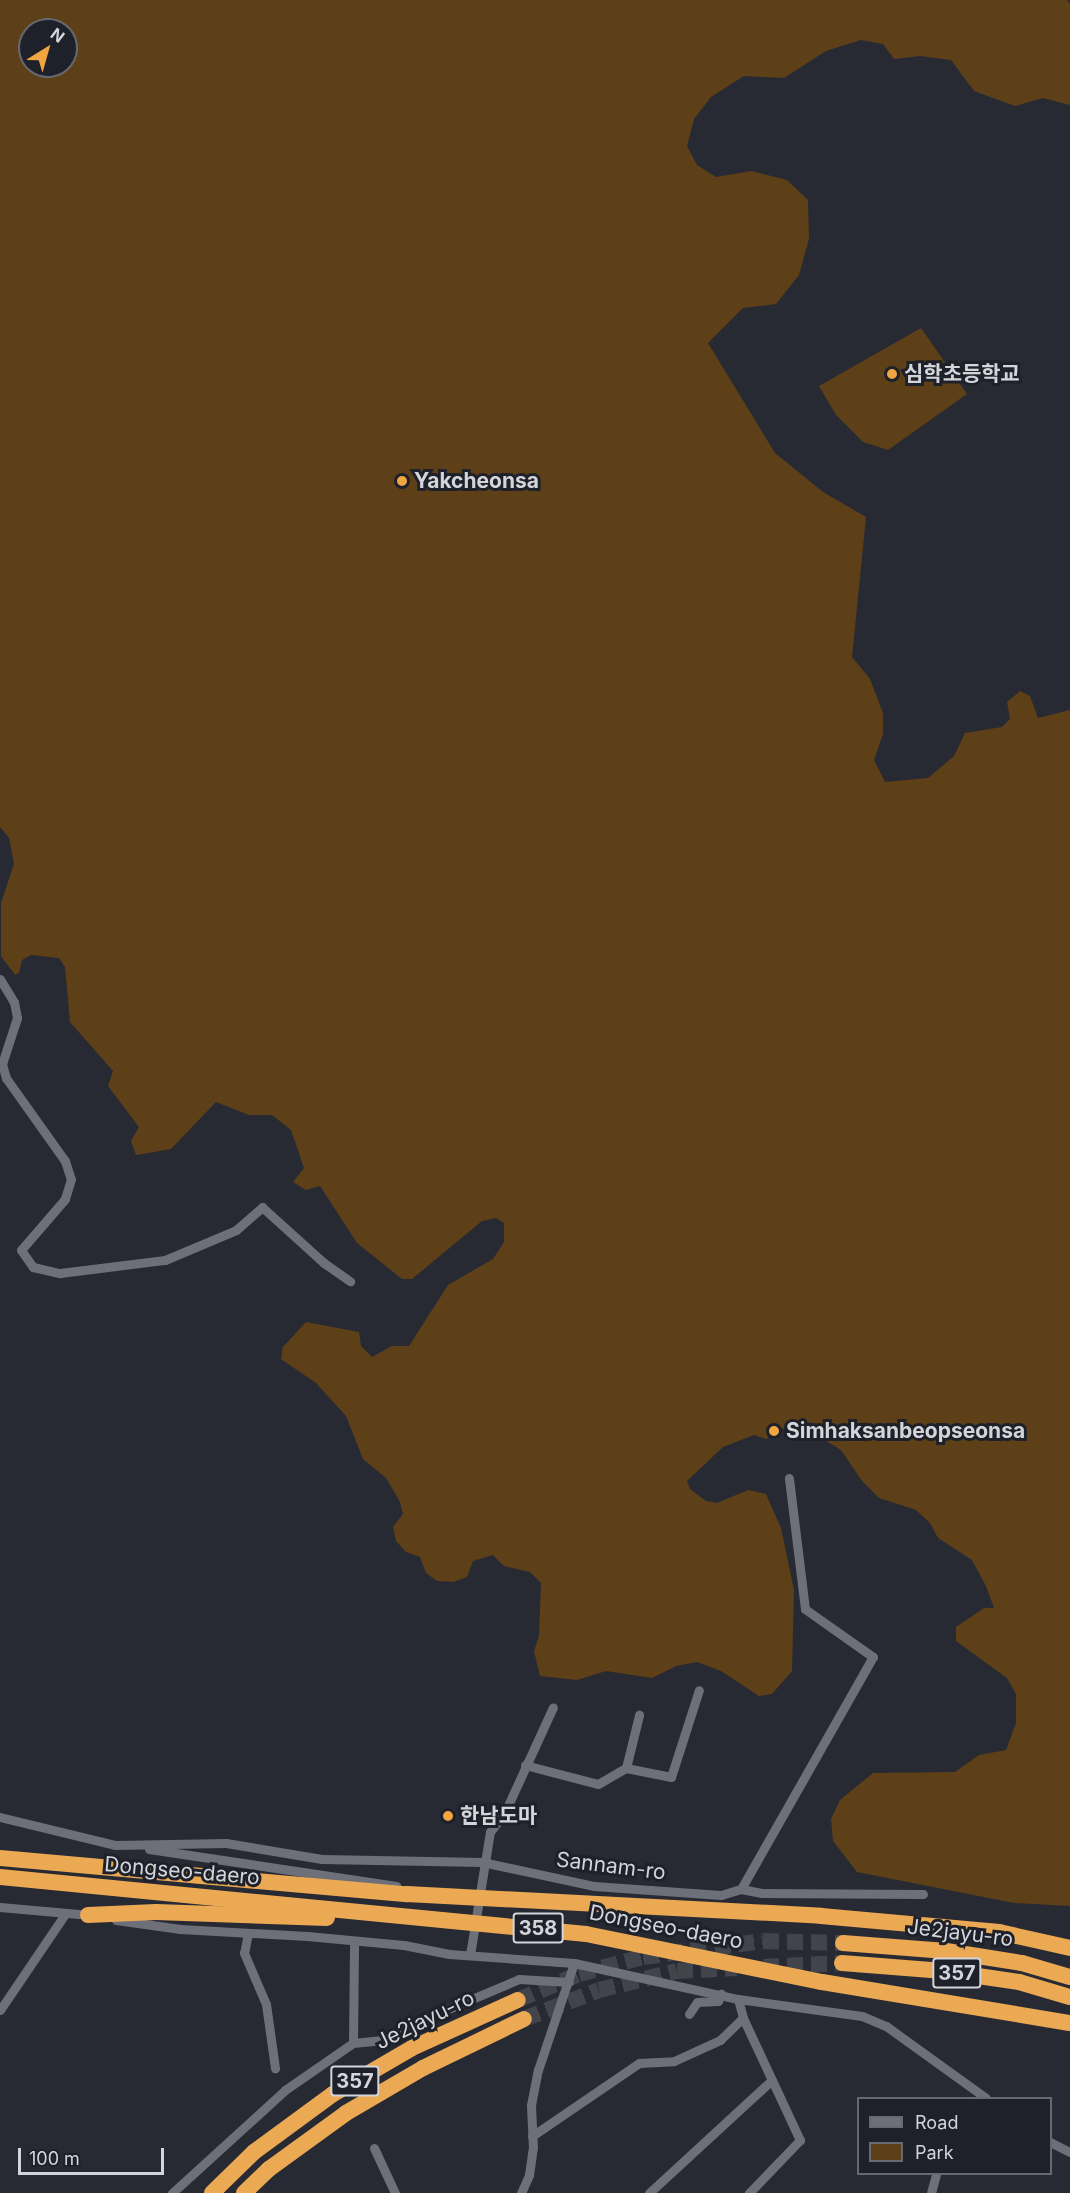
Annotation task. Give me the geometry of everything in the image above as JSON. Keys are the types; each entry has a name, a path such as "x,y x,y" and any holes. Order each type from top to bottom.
{"highway":[{"name":"Dongseo-daero","path":"0,1858 448,1896 821,1916 999,1932 1070,1948"},
{"name":"Dongseo-daero","path":"0,1877 460,1919 586,1934 822,1982 1070,2023"},
{"path":"88,1915 128,1912 266,1915 415,1924 460,1919"},
{"name":"Je2jayu-ro","path":"843,1943 946,1951 1022,1963 1070,1977"},
{"name":"Je2jayu-ro","path":"842,1963 944,1971 1019,1982 1070,1996"},
{"name":"Je2jayu-ro","path":"212,2193 254,2152 333,2094 412,2048 518,2000"},
{"name":"Je2jayu-ro","path":"244,2193 268,2169 346,2113 423,2068 524,2019"}],"street":[{"path":"0,979 14,1002 17,1018 3,1064 6,1078 65,1161 71,1179 65,1199 21,1250 33,1267 60,1273 165,1260 236,1230 262,1207 324,1263 351,1281"},
{"path":"741,1889 873,1657 805,1609 789,1478"},
{"path":"525,1765 598,1784 627,1767 671,1777 699,1690"},
{"path":"470,1955 482,1862 490,1832 505,1812 553,1707"},
{"path":"627,1767 639,1715"},
{"name":"Sannam-ro","path":"0,1817 115,1845 226,1843 322,1859 482,1862 594,1886 721,1895 741,1889 771,1893 923,1894"},
{"path":"115,1845 295,1873 356,1878 448,1896"},
{"path":"0,1907 88,1915 180,1929 354,1941 470,1955 574,1963 738,1999 870,2019 906,2039 980,2097"},
{"path":"0,2010 64,1914"},
{"path":"248,1933 244,1953 266,2004 275,2068"},
{"path":"353,2043 354,1941"},
{"path":"521,2193 529,2175 532,2136 531,2105 538,2070 574,1963"},
{"path":"172,2193 285,2090 353,2043 393,2039 441,2012 519,1979 569,1982"},
{"path":"689,2014 697,2002 718,2001 721,1994"},
{"path":"738,1999 743,2018 800,2140 749,2193"},
{"path":"532,2136 639,2063 674,2061 720,2040 743,2018"},
{"path":"649,2193 772,2080"},
{"path":"1052,2143 1070,2152"},
{"path":"374,2148 395,2193"},
{"path":"931,2190 936,2175"}],"green space":[{"path":"0,0 1067,0 1070,4 1070,105 1043,98 1015,106 974,91 951,60 920,56 894,59 883,44 861,40 826,51 784,78 744,76 711,97 694,119 687,146 697,165 716,177 751,171 787,180 808,200 809,239 799,275 776,304 743,308 708,343 775,453 823,492 866,517 852,657 870,679 883,713 883,734 874,760 885,782 928,778 954,756 965,733 1002,727 1010,719 1007,702 1020,691 1030,696 1038,718 1070,710 1070,1906 1014,1903 857,1872 833,1841 831,1819 840,1800 873,1773 955,1772 979,1755 1006,1750 1016,1723 1016,1694 1007,1678 956,1641 956,1627 984,1608 994,1608 986,1586 972,1560 938,1538 930,1523 916,1510 879,1498 862,1481 841,1450 794,1421 766,1439 754,1435 723,1447 687,1481 690,1489 706,1501 717,1503 748,1490 766,1494 781,1528 794,1590 792,1671 772,1694 759,1696 721,1671 697,1662 676,1666 652,1678 606,1671 577,1680 540,1676 534,1651 539,1636 541,1583 530,1572 504,1566 493,1555 473,1561 467,1577 453,1582 437,1581 426,1573 420,1557 406,1552 396,1541 393,1527 403,1514 400,1502 386,1478 363,1459 346,1416 316,1383 281,1359 283,1347 306,1322 359,1332 361,1346 372,1357 392,1346 409,1346 448,1285 493,1259 504,1242 504,1223 496,1218 482,1221 412,1279 402,1279 357,1243 320,1186 306,1190 293,1182 304,1168 291,1130 272,1115 249,1115 216,1102 171,1149 136,1155 131,1141 139,1127 108,1086 113,1071 70,1022 65,967 59,958 31,955 22,960 19,973 15,975 1,956 1,903 14,864 9,838 0,827"},
{"path":"921,328 967,394 888,450 863,442 836,415 819,386"}],"tunnel":[{"path":"518,2000 579,1974 643,1957 763,1941 843,1943"},
{"path":"763,1967 842,1963"},
{"path":"524,2019 599,1990 677,1971 737,1968"}],"place":[{"name":"심학초등학교","path":"892,374"},
{"name":"Yakcheonsa","path":"402,481"},
{"name":"Simhaksanbeopseonsa","path":"774,1431"},
{"name":"한남도마","path":"448,1816"}]}
